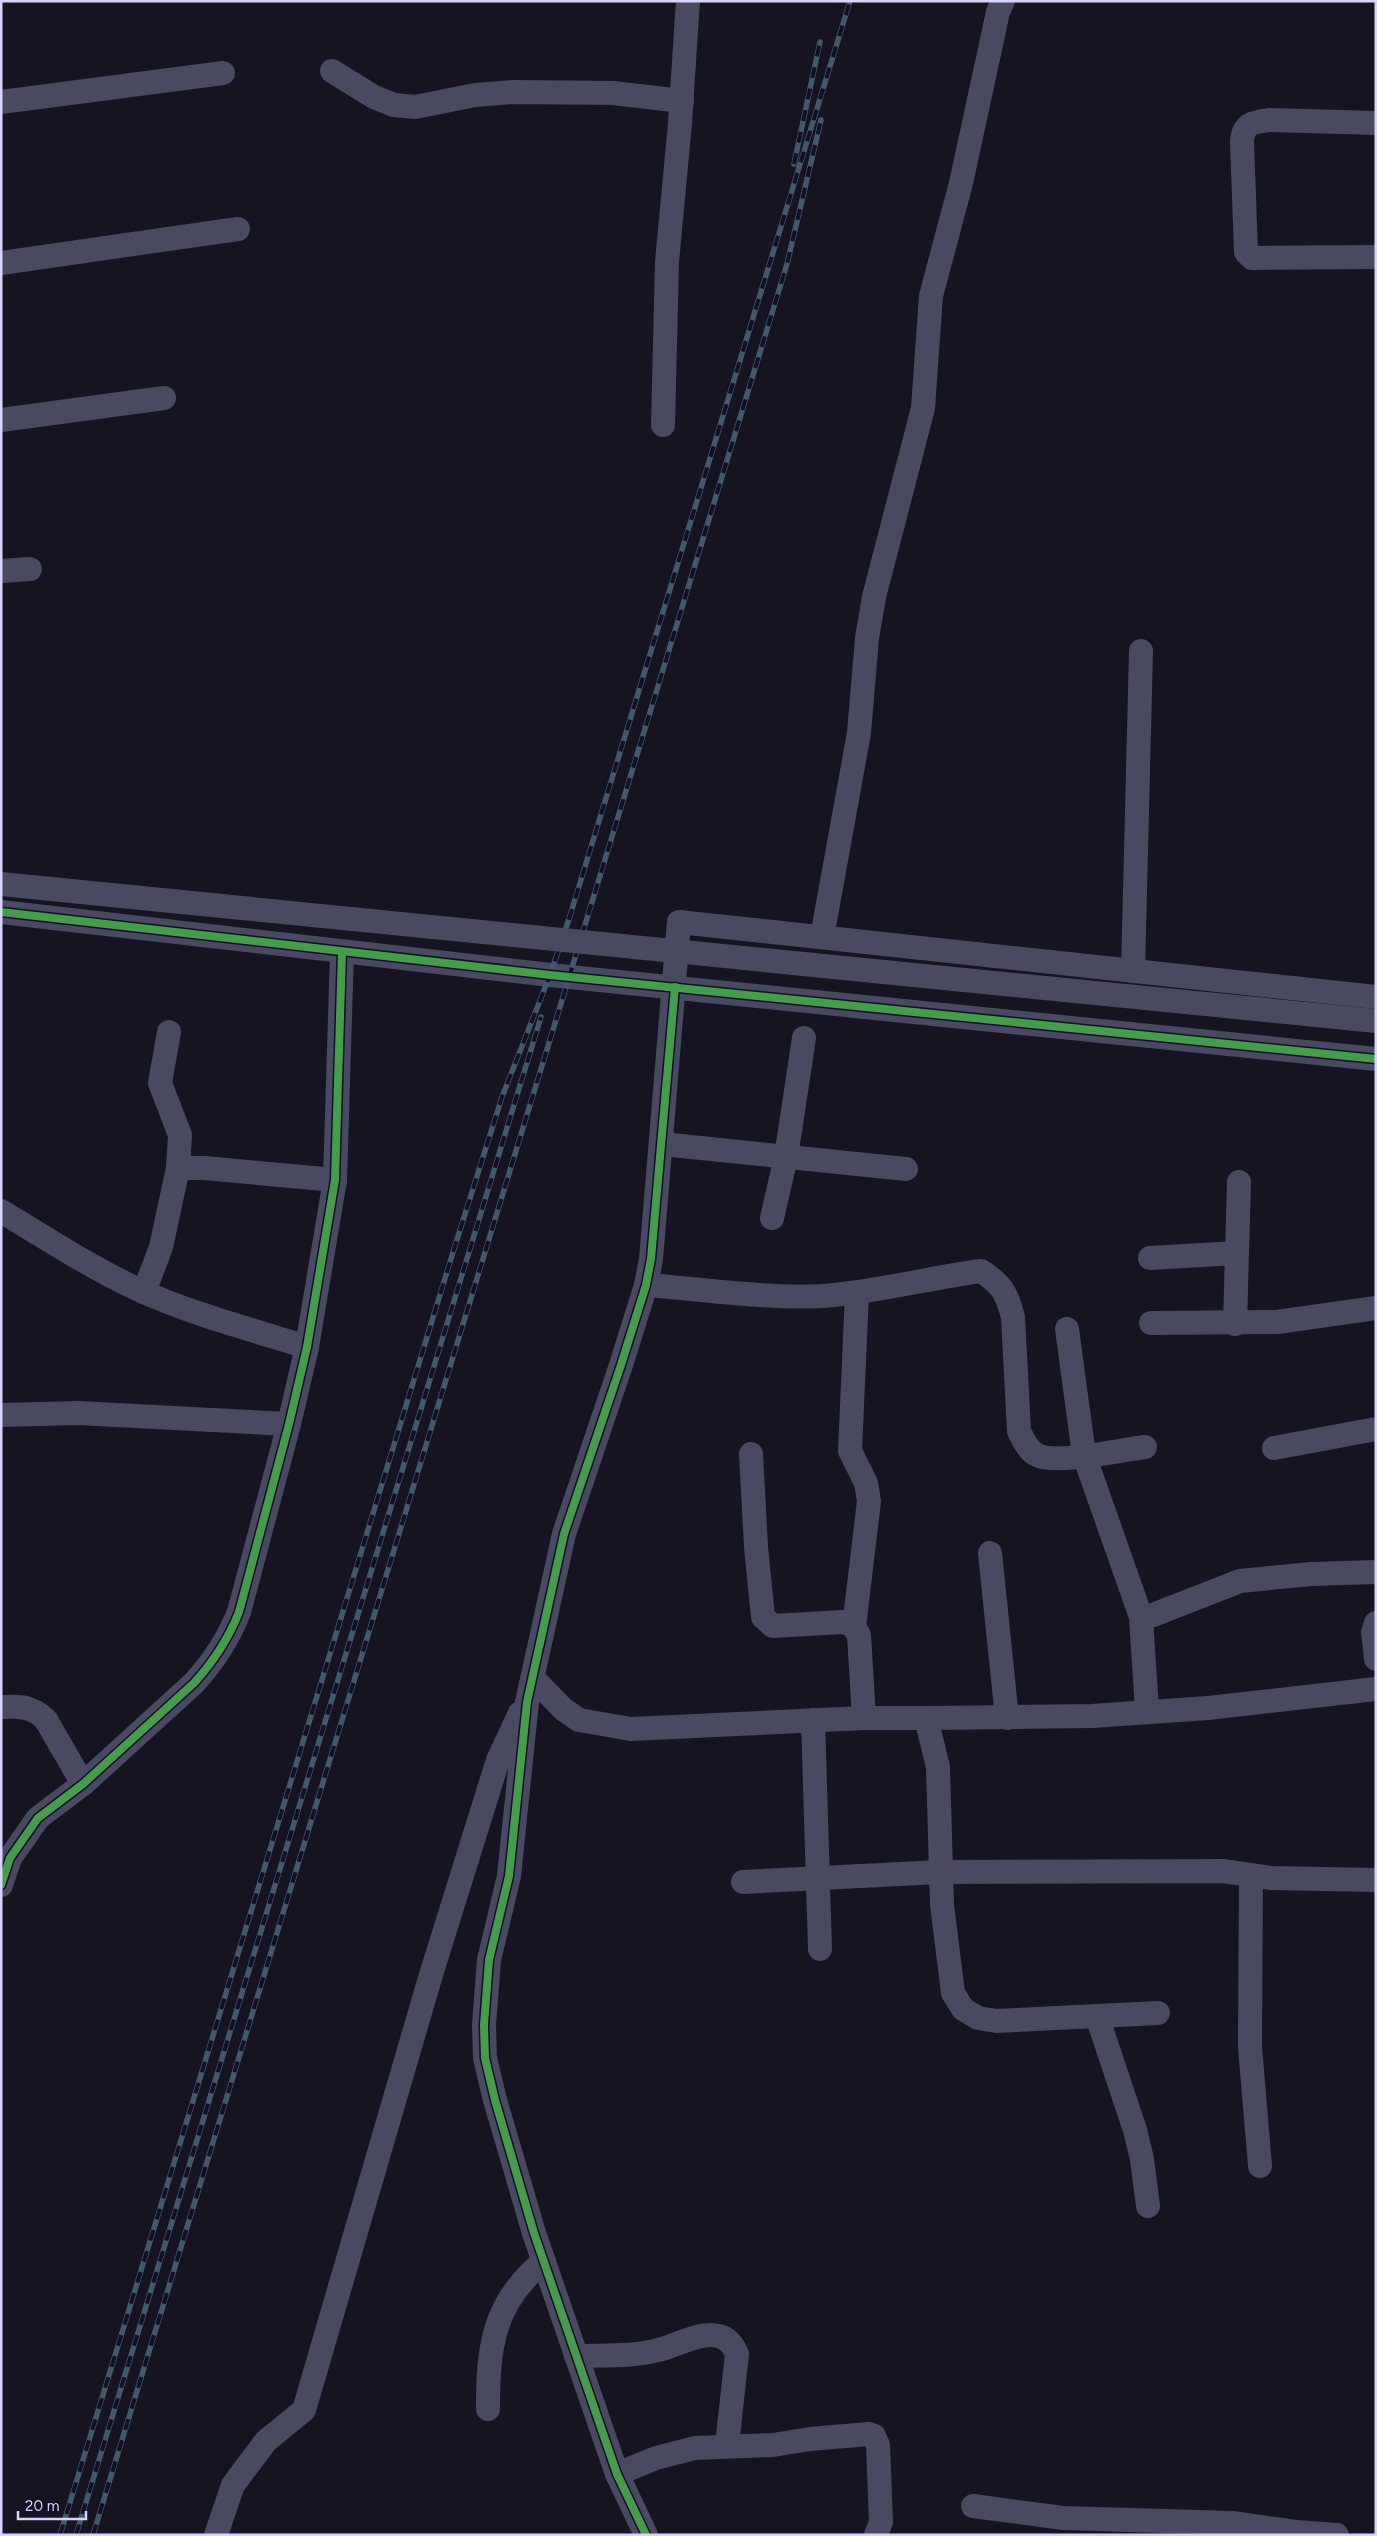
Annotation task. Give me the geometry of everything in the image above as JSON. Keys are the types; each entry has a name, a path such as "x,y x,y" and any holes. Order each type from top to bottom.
{"street":[{"path":"663,425 667,262 682,101 688,1"},
{"path":"822,937 860,724 867,638 874,597 923,408 931,296 961,183 998,12 1003,1"},
{"path":"332,71 374,97 394,105 415,107 475,96 522,92 614,93 682,101"},
{"path":"1,102 223,72"},
{"path":"1376,123 1269,120 1246,126 1242,133 1242,142 1246,252 1252,258 1376,257"},
{"path":"1,263 238,230"},
{"path":"1,420 164,398"},
{"path":"1,571 30,568"},
{"path":"1133,971 1141,651"},
{"path":"1,884 1376,1021"},
{"path":"1,912 342,952 1376,1059"},
{"path":"646,2535 617,2474 544,2261 495,2100 485,2058 484,2025 489,1960 509,1876 531,1685 564,1534 646,1285 655,1224 679,922 1376,997"},
{"path":"1,1885 10,1858 38,1818 83,1784 194,1683 211,1665 229,1637 247,1588 307,1347 335,1180 342,952"},
{"path":"144,1292 161,1247 178,1168 180,1135 160,1083 169,1032"},
{"path":"772,1218 786,1157 804,1038"},
{"path":"662,1144 906,1169"},
{"path":"178,1168 204,1168 335,1180"},
{"path":"1235,1324 1240,1182"},
{"path":"1,1211 103,1272 144,1292 213,1317 307,1347"},
{"path":"1150,1258 1237,1253"},
{"path":"646,1285 775,1295 822,1296 857,1293 981,1271 997,1281 1008,1299 1013,1317 1019,1431 1035,1455 1051,1460 1145,1447"},
{"path":"854,1627 869,1501 866,1483 850,1452 857,1293"},
{"path":"1151,1323 1235,1324 1305,1319 1376,1308"},
{"path":"1067,1329 1084,1455 1140,1617 1147,1711"},
{"path":"1,1415 78,1414 289,1424"},
{"path":"1274,1448 1376,1429"},
{"path":"751,1454 756,1547 763,1617 773,1626 842,1622 854,1627 859,1635 864,1718"},
{"path":"990,1553 1007,1718"},
{"path":"1140,1617 1153,1615 1240,1581 1312,1574 1376,1572"},
{"path":"1376,1623 1373,1632 1376,1658"},
{"path":"531,1685 579,1720 599,1725 631,1729 864,1718 1092,1716 1208,1708 1376,1689"},
{"path":"216,2535 233,2485 266,2441 304,2410 430,1978 495,1770 531,1685"},
{"path":"1,1707 29,1707 38,1712 46,1720 83,1784"},
{"path":"926,1718 938,1767 941,1839 940,1872 953,1993 963,2009 978,2018 996,2021 1158,2012"},
{"path":"813,1720 820,1949"},
{"path":"743,1882 940,1872 1223,1871 1272,1878 1376,1880"},
{"path":"1251,1875 1250,2047 1260,2166"},
{"path":"1097,2016 1135,2130 1142,2159 1148,2206"},
{"path":"488,2409 491,2342 498,2322 508,2299 518,2285 544,2261"},
{"path":"576,2356 642,2353 658,2350 698,2336 712,2335 724,2338 734,2346 737,2354 727,2445"},
{"path":"617,2474 672,2453 727,2445 773,2445 864,2434 874,2436 878,2445 881,2507 881,2522 876,2535"},
{"path":"973,2506 1063,2518 1232,2523 1285,2533 1336,2535"}],"railway":[{"path":"60,2535 454,1249 502,1097 550,975 569,919 850,1"},
{"path":"794,164 820,42"},
{"path":"93,2535 787,264 821,120"},
{"path":"76,2535 541,1017"}],"cycle path":[{"path":"1,912 550,975 1376,1059"},
{"path":"1,1885 10,1858 38,1818 83,1784 194,1683 220,1650 239,1612 289,1424 307,1347 335,1180 342,952"},
{"path":"646,2535 617,2474 534,2233 495,2100 485,2058 484,2025 489,1960 509,1876 527,1702 564,1534 621,1365 646,1285 651,1259 675,987"}]}
